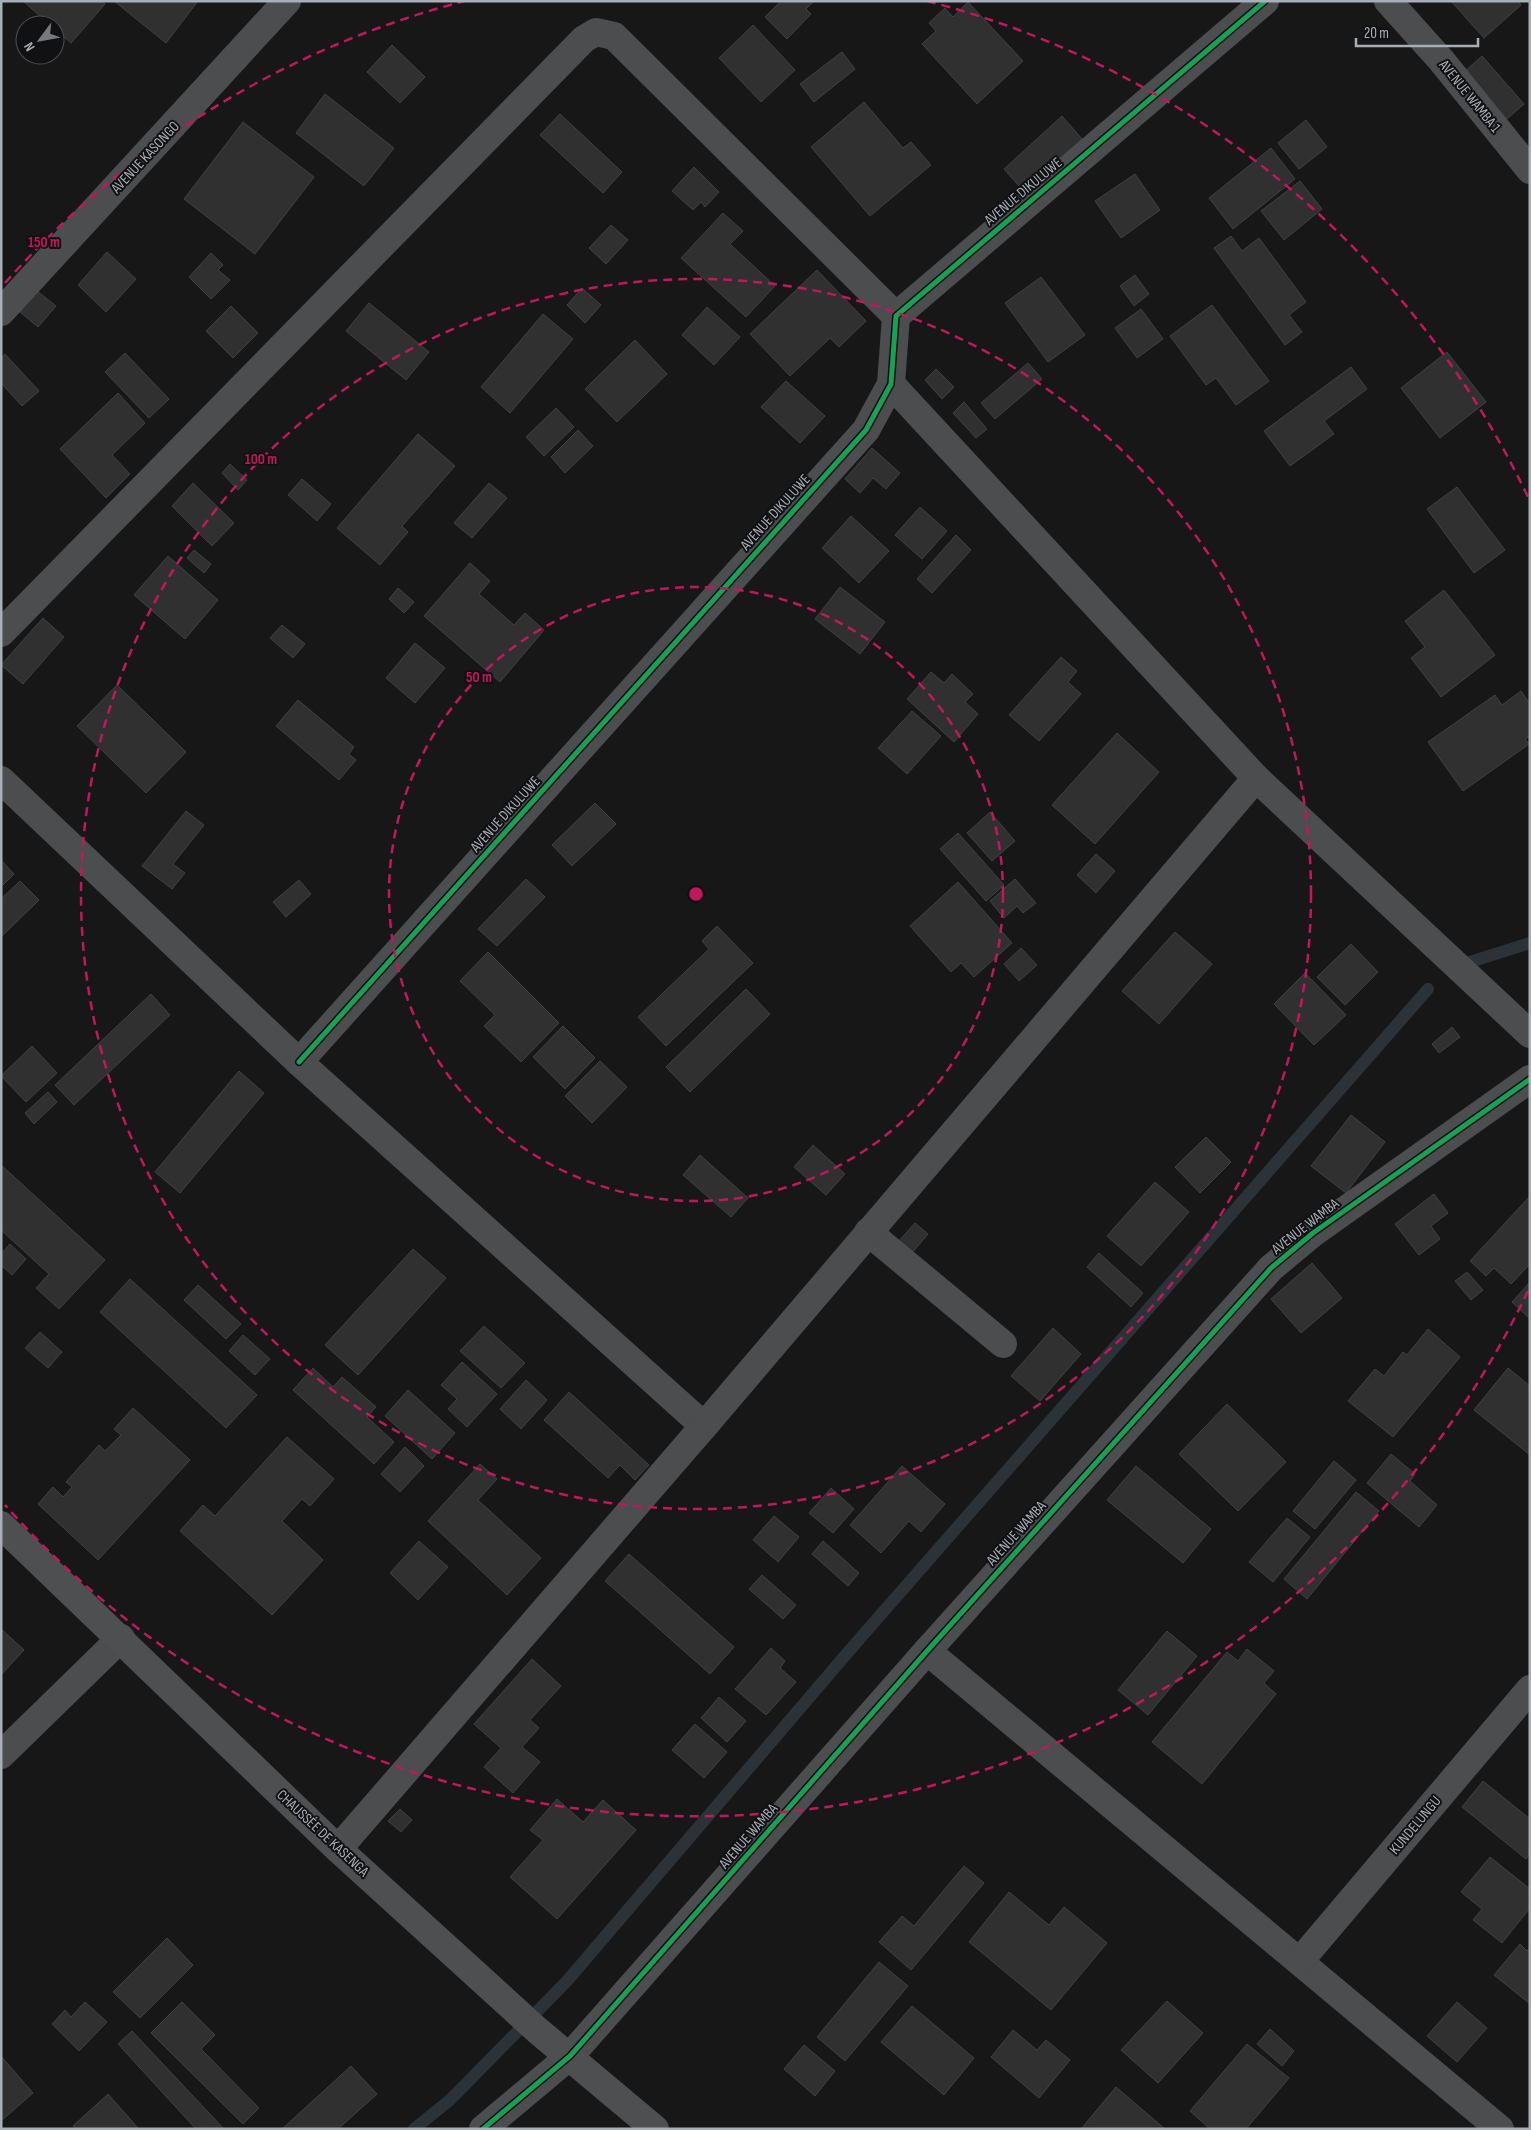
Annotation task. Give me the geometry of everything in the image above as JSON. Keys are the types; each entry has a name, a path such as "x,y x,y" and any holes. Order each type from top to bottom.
{"main road":[{"name":"CHAUSSÉE DE KASENGA","path":"1,1525 121,1638 338,1849 537,2030 655,2129"}],"street":[{"name":"AVENUE KASONGO","path":"1,312 287,1"},
{"name":"AVENUE DIKULUWE","path":"299,1062 866,430 891,384 896,316 1265,1"},
{"name":"AVENUE WAMBA 1","path":"1388,1 1441,60 1530,170"},
{"path":"1,633 584,39 596,32 614,36 896,316"},
{"path":"891,384 1256,778 1530,1034"},
{"path":"338,1849 704,1426 1256,778"},
{"path":"1,780 299,1062 704,1426"},
{"name":"AVENUE WAMBA","path":"482,2129 570,2056 927,1651 1271,1268 1313,1233 1530,1079"},
{"path":"868,1232 1003,1344"},
{"path":"1,1755 121,1638"},
{"path":"927,1651 1300,1960 1500,2129"},
{"name":"KUNDELUNGU","path":"1300,1960 1530,1689"}],"building":[{"path":"23,1 102,1 105,4 71,43 65,38 65,15 39,15"},
{"path":"114,1 198,1 166,43"},
{"path":"781,1 814,1 806,9 811,14 787,39 765,17"},
{"path":"1451,1 1518,1 1521,5 1484,38"},
{"path":"968,2 1023,61 977,104 922,44 936,31 929,23 945,8 953,17"},
{"path":"753,25 795,70 761,102 719,58"},
{"path":"392,45 425,77 400,103 367,72"},
{"path":"842,52 855,69 814,102 800,84"},
{"path":"1482,56 1524,104 1507,119 1464,72"},
{"path":"325,94 394,148 364,186 296,133"},
{"path":"864,102 903,148 911,142 931,165 870,216 811,147"},
{"path":"560,114 622,172 603,193 540,135"},
{"path":"1062,116 1082,139 1025,193 1004,169"},
{"path":"1306,120 1327,147 1299,169 1278,143"},
{"path":"243,122 314,177 255,254 184,199"},
{"path":"1271,148 1295,179 1233,229 1209,198"},
{"path":"694,167 719,192 705,207 701,202 693,210 672,191"},
{"path":"1135,174 1160,210 1121,238 1095,201"},
{"path":"1300,181 1322,209 1284,240 1261,211"},
{"path":"723,213 743,231 730,244 775,286 746,317 681,258"},
{"path":"611,225 628,240 606,264 589,248"},
{"path":"1231,236 1242,251 1259,238 1306,302 1289,315 1302,332 1285,345 1214,248"},
{"path":"107,252 136,279 106,312 78,285"},
{"path":"211,253 223,265 218,270 230,280 211,299 189,277"},
{"path":"817,270 866,321 839,347 830,338 790,376 750,334"},
{"path":"1135,275 1149,294 1134,306 1120,286"},
{"path":"1041,277 1085,335 1048,362 1005,303"},
{"path":"582,288 601,305 585,323 567,305"},
{"path":"37,291 56,306 38,327 20,312"},
{"path":"369,303 429,352 406,380 346,331"},
{"path":"1212,305 1269,381 1236,405 1216,378 1206,385 1170,336"},
{"path":"231,306 258,333 233,358 206,331"},
{"path":"707,307 740,337 714,365 682,335"},
{"path":"1141,309 1163,339 1137,358 1115,328"},
{"path":"543,314 573,339 510,413 481,387"},
{"path":"635,340 667,374 617,422 585,389"},
{"path":"1447,352 1486,402 1440,438 1401,388"},
{"path":"125,353 169,399 149,418 105,372"},
{"path":"5,354 39,391 22,406 1,383 1,358"},
{"path":"1028,363 1042,379 995,419 981,403"},
{"path":"1351,367 1367,389 1324,421 1334,434 1290,466 1264,431"},
{"path":"936,369 954,387 942,399 925,380"},
{"path":"786,381 825,416 800,443 761,407"},
{"path":"118,393 145,423 112,455 130,474 106,498 60,449"},
{"path":"964,402 987,429 976,438 953,413"},
{"path":"556,408 574,427 544,456 526,437"},
{"path":"578,430 593,446 565,473 551,457"},
{"path":"418,434 455,466 402,526 408,532 380,565 337,528"},
{"path":"872,448 900,473 886,489 873,478 860,493 845,479"},
{"path":"230,464 247,480 238,490 222,473"},
{"path":"302,479 331,504 317,521 288,495"},
{"path":"193,483 234,523 212,546 172,506"},
{"path":"489,483 507,498 472,538 454,523"},
{"path":"1457,487 1505,550 1474,573 1427,509"},
{"path":"920,507 947,531 922,559 895,535"},
{"path":"851,516 889,551 859,583 822,548"},
{"path":"956,535 971,550 932,593 917,579"},
{"path":"194,550 211,564 204,573 187,558"},
{"path":"168,556 218,600 185,639 134,595"},
{"path":"470,563 490,581 479,594 514,625 525,613 544,630 500,682 424,616"},
{"path":"840,587 885,622 860,654 815,619"},
{"path":"398,588 414,602 404,613 389,599"},
{"path":"1444,590 1495,655 1441,697 1411,658 1425,647 1405,621"},
{"path":"43,618 64,637 23,684 1,665"},
{"path":"282,625 305,644 293,658 270,638"},
{"path":"415,643 445,668 415,703 386,678"},
{"path":"1061,657 1077,671 1068,682 1081,694 1039,741 1009,715"},
{"path":"931,672 944,683 952,674 973,694 965,702 978,714 954,742 907,699"},
{"path":"117,685 186,752 146,793 77,726"},
{"path":"1521,691 1530,704 1530,736 1525,739 1529,744 1463,791 1428,742 1495,695 1502,705"},
{"path":"298,700 354,747 349,754 356,760 339,780 276,726"},
{"path":"912,711 941,736 907,774 878,748"},
{"path":"1117,733 1159,772 1095,844 1052,805"},
{"path":"595,803 616,824 572,866 552,845"},
{"path":"186,811 204,825 173,864 185,873 172,889 142,866"},
{"path":"990,812 1015,841 992,861 967,833"},
{"path":"958,833 1004,885 986,901 940,849"},
{"path":"1096,854 1115,871 1096,893 1077,875"},
{"path":"1,860 14,874 1,887"},
{"path":"526,879 545,897 497,946 478,929"},
{"path":"1015,879 1036,903 1023,913 1017,906 1004,918 990,901"},
{"path":"299,880 311,894 286,917 273,902"},
{"path":"20,881 39,900 1,937 1,899"},
{"path":"958,882 1012,943 974,977 961,963 951,972 910,926"},
{"path":"717,926 753,963 666,1046 638,1017 709,949 702,941"},
{"path":"1175,932 1212,964 1159,1024 1122,991"},
{"path":"1351,944 1378,972 1345,1005 1317,977"},
{"path":"1021,948 1037,965 1019,981 1004,964"},
{"path":"488,952 559,1023 521,1062 484,1026 495,1015 460,981"},
{"path":"1305,973 1346,1015 1314,1045 1274,1004"},
{"path":"746,989 770,1014 690,1092 666,1067"},
{"path":"151,994 170,1015 74,1105 55,1085"},
{"path":"563,1026 595,1058 565,1089 533,1057"},
{"path":"1452,1027 1460,1037 1439,1053 1432,1044"},
{"path":"32,1046 57,1073 26,1102 1,1076"},
{"path":"600,1061 627,1087 592,1123 565,1096"},
{"path":"239,1071 264,1093 180,1193 155,1172"},
{"path":"48,1092 57,1102 34,1124 25,1113"},
{"path":"1351,1115 1385,1142 1346,1193 1311,1166"},
{"path":"1206,1137 1231,1162 1200,1193 1175,1167"},
{"path":"813,1145 845,1174 826,1195 794,1167"},
{"path":"700,1155 748,1198 731,1217 683,1175"},
{"path":"1,1165 105,1260 59,1309 36,1288 49,1274 1,1230"},
{"path":"1155,1182 1189,1212 1141,1266 1107,1236"},
{"path":"1434,1194 1448,1213 1431,1226 1440,1239 1419,1255 1395,1224"},
{"path":"1530,1196 1530,1264 1511,1284 1494,1268 1486,1276 1470,1261"},
{"path":"915,1223 928,1234 911,1254 898,1242"},
{"path":"10,1244 26,1259 12,1275 1,1265 1,1254"},
{"path":"413,1249 446,1278 358,1375 325,1345"},
{"path":"1099,1253 1143,1293 1131,1307 1087,1267"},
{"path":"1312,1263 1342,1298 1301,1333 1271,1299"},
{"path":"1467,1272 1483,1290 1471,1300 1455,1281"},
{"path":"130,1279 257,1395 226,1428 100,1312"},
{"path":"1530,1282 1530,1319 1512,1302"},
{"path":"198,1285 241,1324 226,1339 184,1300"},
{"path":"484,1326 525,1363 501,1388 460,1351"},
{"path":"1053,1328 1081,1354 1040,1401 1011,1376"},
{"path":"1428,1329 1460,1357 1393,1437 1348,1401 1375,1369 1384,1376 1403,1352 1407,1355"},
{"path":"40,1332 62,1352 48,1368 25,1348"},
{"path":"243,1335 270,1359 255,1375 229,1351"},
{"path":"462,1362 497,1394 467,1427 448,1409 457,1399 441,1385"},
{"path":"313,1368 333,1387 342,1377 376,1407 367,1417 394,1442 374,1464 293,1390"},
{"path":"1508,1368 1530,1386 1530,1455 1474,1410"},
{"path":"526,1380 547,1400 521,1429 500,1409"},
{"path":"408,1390 455,1433 432,1459 385,1416"},
{"path":"569,1392 649,1465 635,1480 620,1465 608,1478 544,1420"},
{"path":"1227,1404 1286,1462 1238,1511 1179,1454"},
{"path":"133,1408 190,1460 98,1560 38,1504 53,1487 63,1497 72,1487 66,1482 99,1445 105,1451 121,1435 114,1429"},
{"path":"287,1437 334,1479 310,1506 302,1499 282,1521 323,1560 272,1615 180,1531 203,1505 215,1516"},
{"path":"405,1447 424,1466 400,1492 381,1474"},
{"path":"1391,1454 1415,1474 1410,1481 1437,1505 1419,1527 1367,1483"},
{"path":"1334,1461 1356,1480 1315,1529 1293,1511"},
{"path":"480,1464 497,1479 478,1500 541,1558 507,1595 428,1521"},
{"path":"902,1466 945,1504 921,1532 909,1521 881,1553 850,1525"},
{"path":"1136,1466 1211,1529 1183,1563 1107,1500"},
{"path":"831,1488 854,1509 833,1533 809,1513"},
{"path":"1356,1492 1379,1511 1307,1599 1284,1579"},
{"path":"774,1516 799,1537 778,1562 753,1540"},
{"path":"1287,1518 1310,1537 1273,1582 1249,1562"},
{"path":"419,1541 448,1567 418,1600 390,1573"},
{"path":"823,1541 859,1573 848,1586 812,1554"},
{"path":"629,1554 734,1647 710,1674 605,1581"},
{"path":"762,1575 796,1605 783,1619 749,1589"},
{"path":"1,1629 24,1650 1,1675"},
{"path":"1167,1631 1197,1656 1148,1715 1118,1690"},
{"path":"771,1648 785,1661 780,1668 796,1682 766,1715 735,1689"},
{"path":"1247,1649 1274,1671 1264,1683 1276,1694 1202,1784 1152,1742 1227,1652 1238,1661"},
{"path":"532,1659 561,1686 530,1720 539,1728 522,1747 540,1762 513,1793 484,1767 501,1748 474,1724"},
{"path":"719,1697 746,1721 727,1742 701,1718"},
{"path":"695,1724 727,1752 704,1778 672,1750"},
{"path":"1483,1781 1530,1819 1530,1854 1526,1859 1462,1807"},
{"path":"557,1799 583,1822 603,1800 636,1830 557,1919 510,1877 543,1840 530,1830"},
{"path":"400,1809 412,1820 401,1832 388,1821"},
{"path":"1490,1857 1530,1889 1530,1908 1502,1943 1473,1920 1482,1909 1461,1892"},
{"path":"964,1866 984,1883 911,1970 879,1942 902,1916 914,1926"},
{"path":"1009,1892 1049,1925 1064,1907 1107,1943 1051,2010 969,1942"},
{"path":"167,1938 193,1965 140,2018 113,1992"},
{"path":"1520,1944 1527,1951 1530,1947 1530,2004 1494,1975"},
{"path":"879,1962 908,1986 845,2061 817,2037"},
{"path":"1167,2001 1203,2033 1158,2083 1121,2050"},
{"path":"85,2002 107,2022 79,2051 52,2024 65,2010 71,2017"},
{"path":"182,2002 215,2035 201,2049 259,2108 243,2124 151,2033"},
{"path":"1457,2002 1487,2028 1457,2062 1427,2036"},
{"path":"912,2006 974,2058 944,2095 881,2042"},
{"path":"1270,2029 1294,2051 1282,2066 1257,2044"},
{"path":"1013,2030 1037,2050 1046,2040 1070,2060 1039,2098 991,2057"},
{"path":"132,2031 224,2129 196,2129 118,2044"},
{"path":"1247,2044 1289,2078 1246,2129 1210,2129 1190,2111"},
{"path":"804,2045 835,2071 815,2096 784,2069"},
{"path":"1,2056 33,2093 1,2121"},
{"path":"351,2066 377,2094 338,2129 282,2129"},
{"path":"1116,2087 1165,2129 1081,2129"},
{"path":"108,2094 138,2128 76,2129 73,2126"}],"waterway":[{"path":"1470,962 1530,943"},
{"path":"414,2129 450,2100 567,1981 849,1651 1428,989"}],"cycle path":[{"path":"299,1062 866,430 891,384 896,316 1265,1"},
{"path":"483,2129 570,2056 927,1651 1271,1268 1313,1233 1530,1079"}]}
